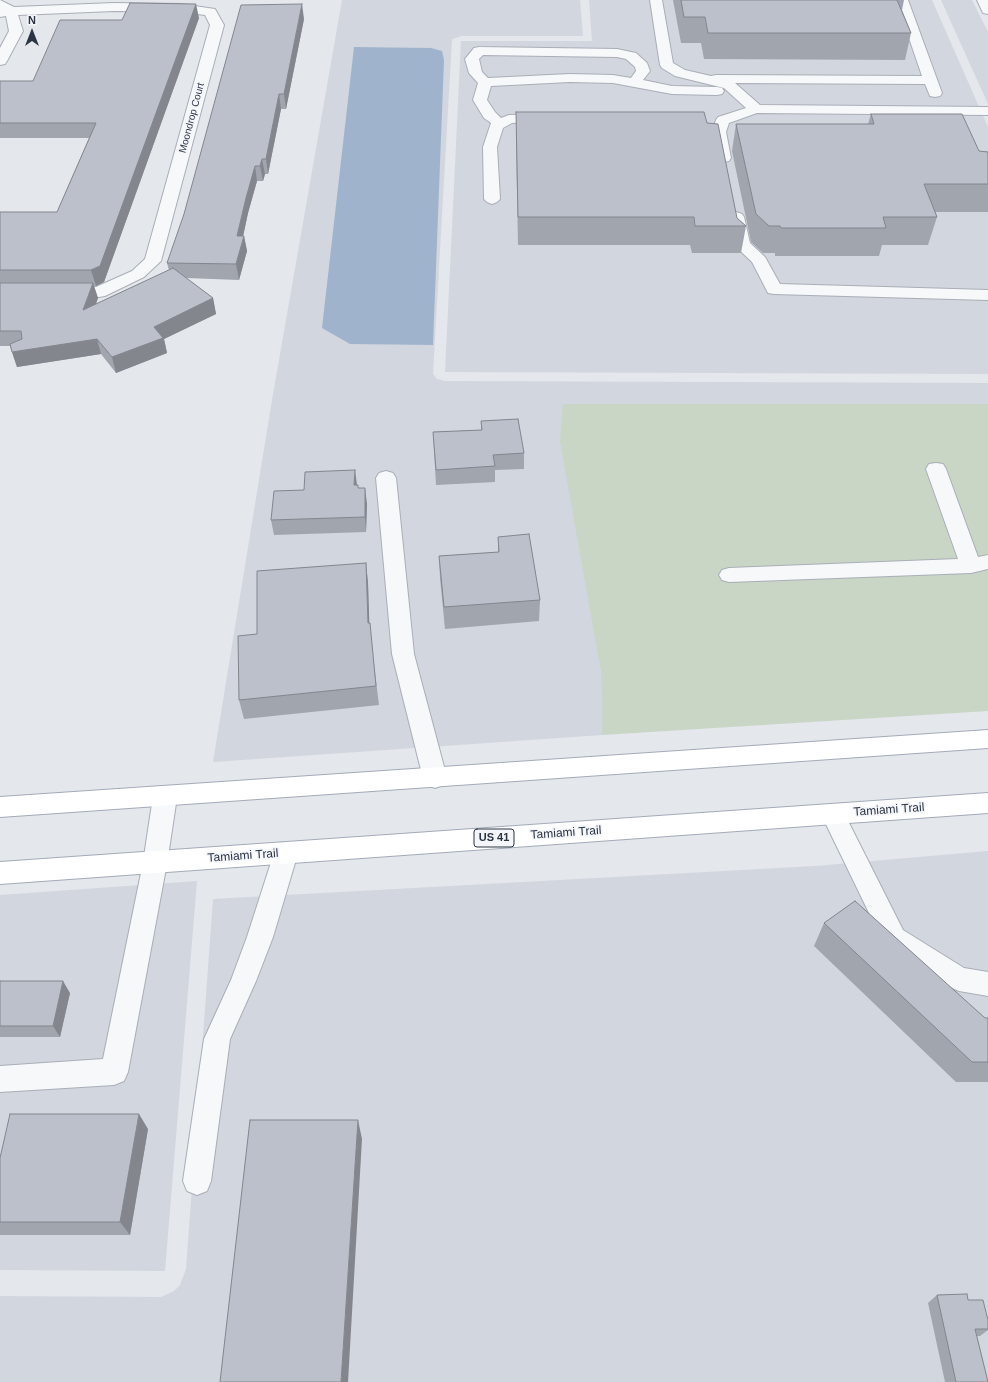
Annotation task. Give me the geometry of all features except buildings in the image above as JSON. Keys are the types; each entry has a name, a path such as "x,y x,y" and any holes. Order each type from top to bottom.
{"main road":[{"path":"0,808 988,739"},
{"name":"Tamiami Trail","path":"0,873 988,803"}],"street":[{"path":"656,0 667,65 680,74 729,85 756,109"},
{"path":"902,0 930,80 948,111 960,125"},
{"path":"983,0 988,10"},
{"name":"Moondrop Court","path":"0,61 16,31 8,7 181,8 210,12 217,25 153,261 138,274 98,292 53,292"},
{"path":"635,82 643,72 642,66 631,56 617,53 479,51 472,59 476,73 485,82 570,78 613,79 672,90 703,92 734,90"},
{"path":"707,79 930,80"},
{"path":"485,82 480,100 489,115 500,124"},
{"path":"726,170 715,120 756,109 988,111"},
{"path":"492,199 490,147 496,126 509,119 558,118"},
{"path":"733,200 742,246 759,260 774,289 988,296"},
{"path":"729,575 979,564 936,469"},
{"path":"386,478 403,654 435,778"},
{"path":"0,1079 114,1072 155,863 165,797"},
{"path":"833,814 894,938 959,980 988,984"},
{"path":"197,1181 217,1039 243,981 260,937 286,853"}],"shaded area":[{"path":"342,0 580,0 583,36 462,36 452,39 433,374 437,379 445,381 988,383 988,404 563,404 601,672 602,735 213,762 272,400"},
{"path":"589,0 932,0 988,127 988,374 445,372 461,41 592,41"},
{"path":"941,0 972,0 988,32 988,104"},
{"path":"988,851 988,1382 0,1382 0,1296 161,1297 174,1291 180,1285 186,1269 213,899 815,866"},
{"path":"197,881 165,1271 0,1270 0,895"}],"green space":[{"path":"563,404 988,404 988,711 602,735 601,672 560,441"}],"water":[{"path":"354,47 431,48 442,51 444,60 433,345 350,344 322,328"}]}
